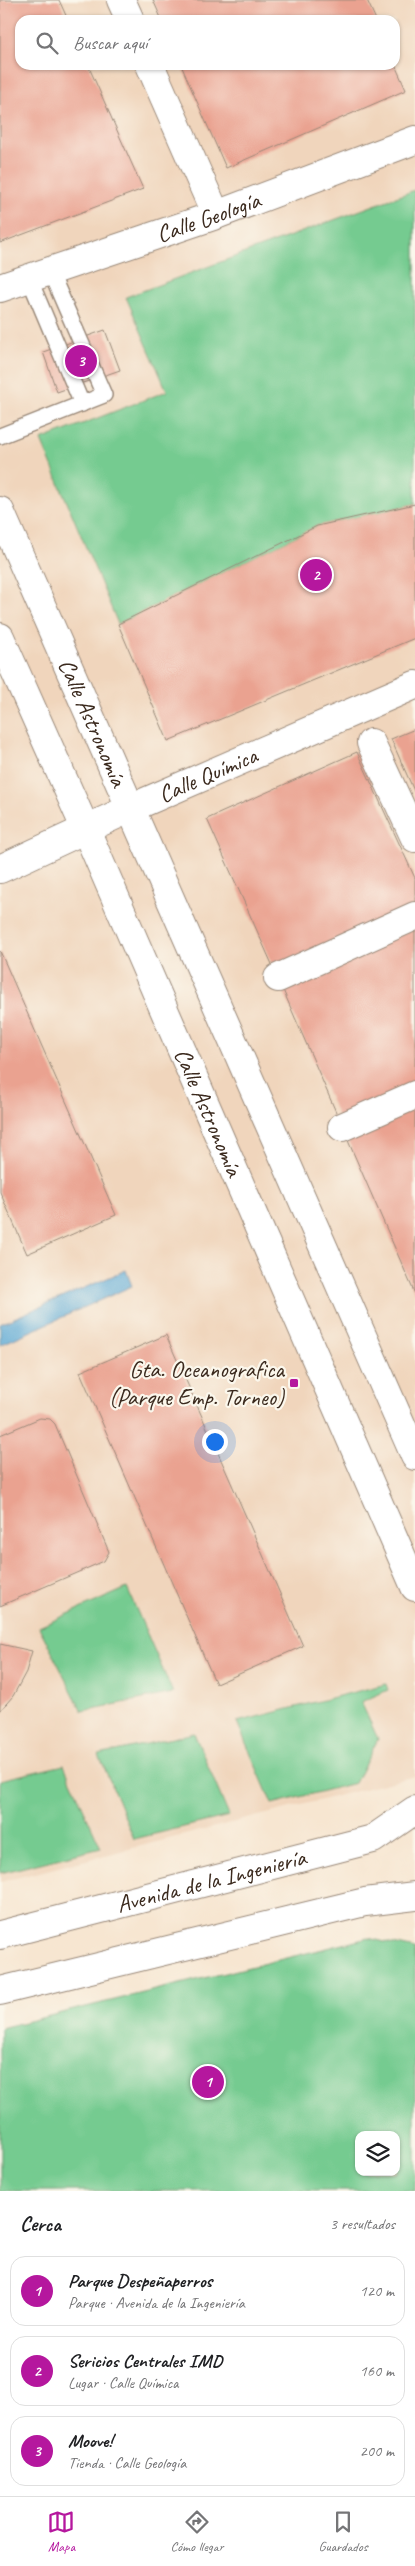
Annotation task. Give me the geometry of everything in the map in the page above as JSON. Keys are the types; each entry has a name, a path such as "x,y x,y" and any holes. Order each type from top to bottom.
{"street":[{"path":"121,0 128,15"},
{"path":"152,70 216,215"},
{"name":"Calle Geología","path":"0,288 216,215 415,140"},
{"name":"Calle Astronomía","path":"0,511 415,1456"},
{"name":"Calle Astronomía","path":"0,637 86,830 415,1587"},
{"name":"Calle Química","path":"0,869 131,808 415,685"},
{"path":"371,743 415,838"},
{"path":"278,978 415,916"},
{"path":"342,1127 415,1095"},
{"name":"Avenida de la Ingeniería","path":"0,1935 373,1839 415,1810"},
{"path":"0,1991 365,1902 415,1896"}],"lane":[{"path":"40,274 82,404"},
{"path":"0,436 104,395 40,274"}],"shaded area":[{"path":"0,0 415,0 415,1776 0,1882"}],"green space":[{"path":"415,190 415,504 317,526 118,624 41,440 167,391 126,297"},
{"path":"127,1588 173,1693 82,1711 39,1627"},
{"path":"386,1684 388,1690 361,1702 378,1739 355,1783 272,1804 237,1722"},
{"path":"194,1733 229,1816 134,1839 99,1755"},
{"path":"64,1765 101,1848 0,1873 0,1780"},
{"path":"368,1938 415,1949 415,2191 0,2191 0,2028"}],"water":[{"path":"126,1270 132,1286 0,1345 0,1324"}],"building":[{"path":"0,0 59,0 66,15 15,15 15,70 90,70 143,189 0,243"},
{"path":"153,0 367,0 374,15 160,15"},
{"path":"183,70 397,70 406,90 226,168"},
{"path":"105,330 120,370 57,392 43,352"},
{"path":"415,504 415,638 168,741 118,624 317,526"},
{"path":"415,729 415,793 391,739"},
{"path":"357,752 415,878 415,907 275,971 207,819"},
{"path":"415,927 415,1086 339,1119 283,990"},
{"path":"0,951 116,1215 27,1254 0,1192"},
{"path":"415,1106 415,1294 346,1136"},
{"path":"166,1335 303,1646 216,1684 80,1372"},
{"path":"40,1418 50,1419 55,1424 109,1552 104,1561 0,1606 0,1435"},
{"path":"0,1644 32,1651 26,1672 13,1696 0,1711"}],"place":[{"name":"Moove!","path":"81,361"},
{"name":"Sericios Centrales IMD","path":"316,575"},
{"name":"Gta. Oceanografica (Parque Emp. Torneo)","path":"294,1383"},
{"name":"Parque Despeñaperros","path":"208,2082"}]}
